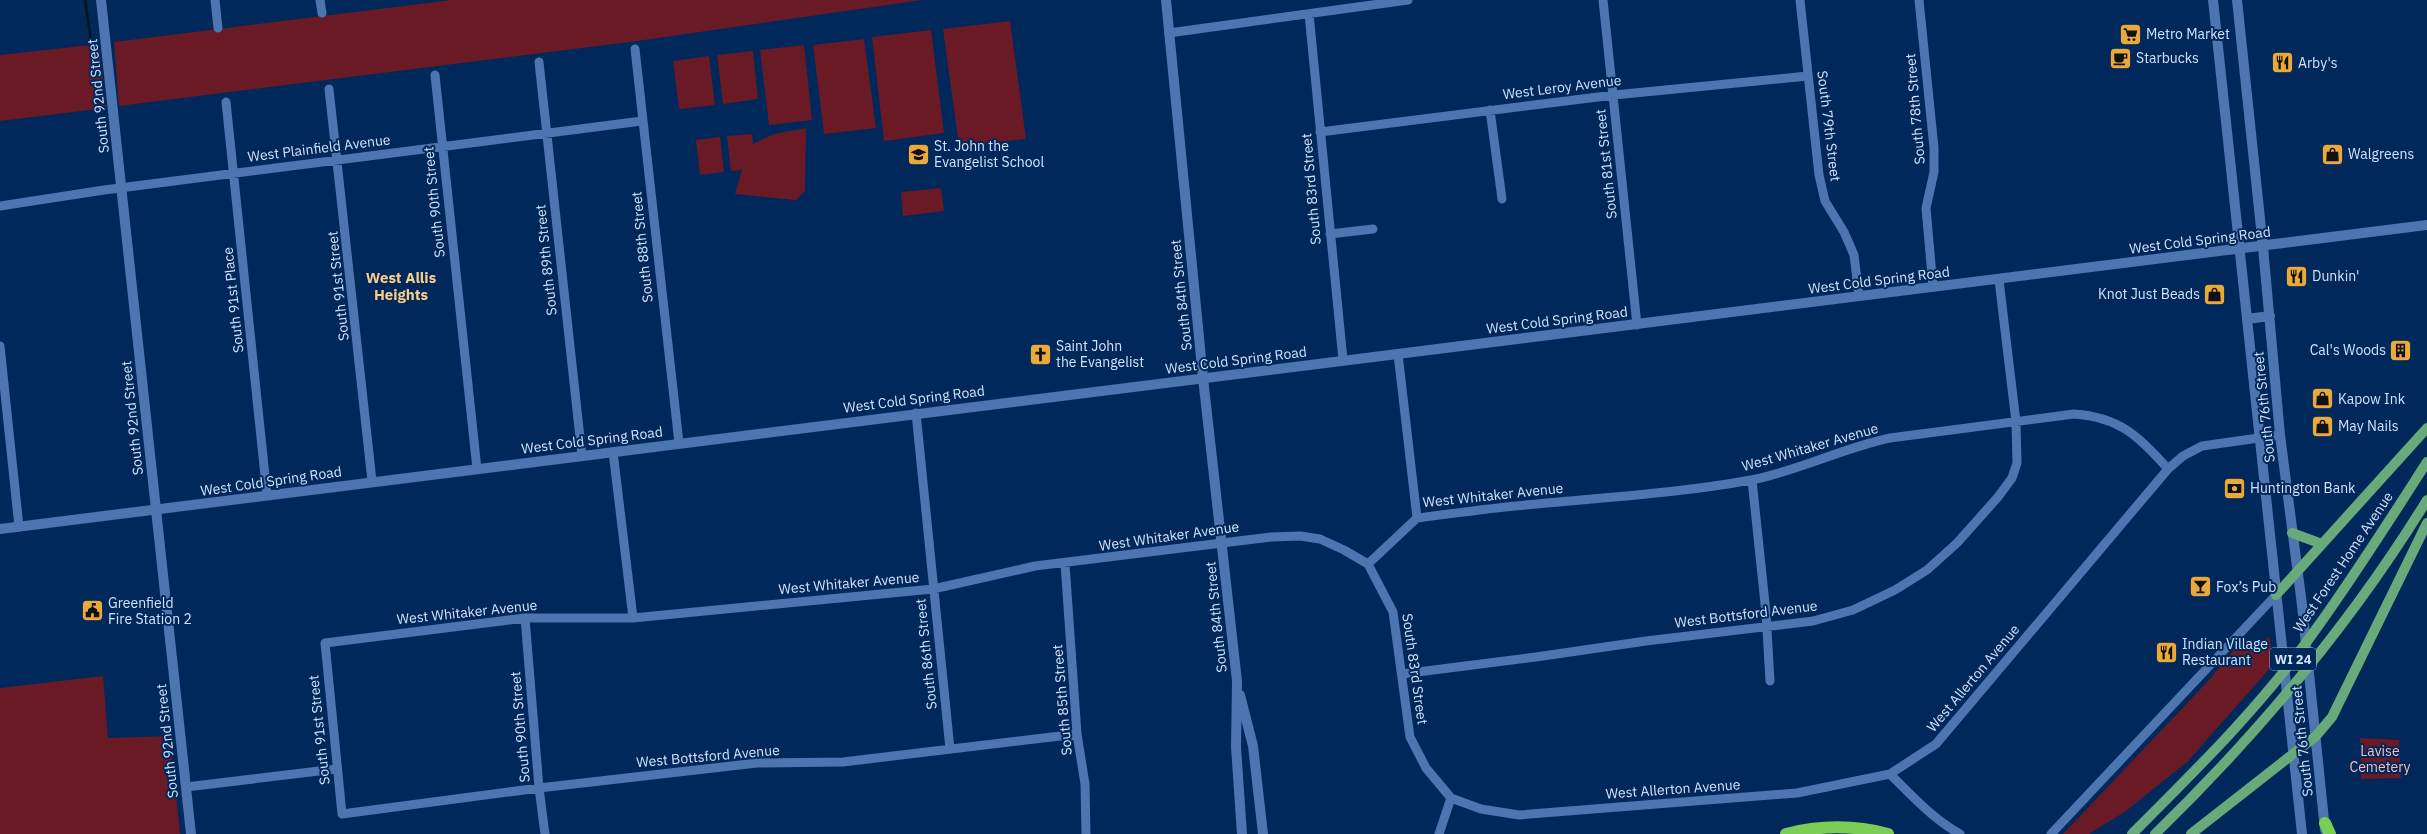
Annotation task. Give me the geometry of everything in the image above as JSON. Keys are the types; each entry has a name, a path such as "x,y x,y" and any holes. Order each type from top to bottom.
{"highway":[{"path":"1786,834 1833,828 1872,830 1888,834"},
{"path":"2325,828 2330,834"}],"main road":[{"path":"2276,596 2427,428"},
{"name":"West Forest Home Avenue","path":"2132,834 2233,731 2320,624 2427,462"},
{"name":"WI 24","path":"2155,834 2245,742 2323,648 2384,566 2427,500"},
{"path":"2191,834 2316,736 2332,717 2427,523"},
{"path":"2292,533 2322,544"}],"street":[{"name":"South 92nd Street","path":"101,0 191,834"},
{"path":"215,0 218,28"},
{"path":"320,0 322,13"},
{"name":"South 84th Street","path":"1166,0 1203,378 1237,682 1236,747 1242,834"},
{"path":"1169,33 1408,0"},
{"name":"South 81st Street","path":"1602,0 1614,95 1637,324"},
{"name":"South 79th Street","path":"1800,0 1819,175 1826,201 1844,232 1854,255 1860,296"},
{"name":"South 78th Street","path":"1919,0 1934,148 1934,172 1926,208 1933,287"},
{"name":"South 76th Street","path":"2213,0 2302,834"},
{"name":"South 76th Street","path":"2237,0 2264,246 2280,434 2302,605 2325,828"},
{"name":"South 83rd Street","path":"1309,14 1343,360"},
{"name":"South 88th Street","path":"635,49 679,443"},
{"name":"South 89th Street","path":"539,62 582,456"},
{"name":"South 90th Street","path":"435,75 477,469"},
{"name":"West Leroy Avenue","path":"1320,132 1614,95 1808,76"},
{"name":"South 91st Street","path":"329,89 338,160 372,482"},
{"name":"South 91st Place","path":"226,102 267,495"},
{"path":"1490,110 1502,199"},
{"name":"West Plainfield Avenue","path":"0,206 234,173 642,121"},
{"name":"West Cold Spring Road","path":"0,529 916,413 1998,280 2427,225"},
{"path":"1330,234 1373,229"},
{"path":"1998,280 2016,422"},
{"path":"2247,319 2270,316"},
{"path":"0,346 19,526"},
{"path":"1368,564 1417,518 1398,354"},
{"name":"South 86th Street","path":"916,413 950,749"},
{"name":"West Whitaker Avenue","path":"1417,518 1535,504 1679,492 1752,480 1890,438 2074,414 2095,416 2115,422 2133,433 2168,468"},
{"name":"West Bottsford Avenue","path":"1402,674 1646,641 1813,621 1853,610 1895,590 1926,570 1957,543 2012,478 2017,463 2016,422"},
{"name":"West Allerton Avenue","path":"1451,798 1481,809 1520,815 1797,793 1890,774 1936,744 2168,468 2182,456 2202,446 2280,434"},
{"path":"613,452 633,618"},
{"path":"1752,480 1770,681"},
{"name":"West Whitaker Avenue","path":"325,643 525,618 633,618 933,589 1035,566 1065,564 1272,536 1300,536 1320,539 1344,550 1368,564"},
{"name":"South 85th Street","path":"1065,564 1077,734 1085,784 1086,834"},
{"name":"South 83rd Street","path":"1368,564 1393,612 1410,737 1426,768 1451,798"},
{"path":"2051,834 2276,596"},
{"name":"South 90th Street","path":"525,618 539,788 545,834"},
{"name":"South 91st Street","path":"325,643 336,768 342,814"},
{"name":"South 84th Street","path":"1237,682 1253,746 1263,834"},
{"name":"West Bottsford Avenue","path":"342,814 539,788 757,763 843,762 1077,734"},
{"path":"186,787 336,768"},
{"path":"1890,774 1930,812 1960,834"},
{"path":"1439,834 1451,798"}],"green space":[{"path":"452,0 922,0 630,42 119,106 114,42"},
{"path":"1010,21 1026,139 959,146 943,29"},
{"path":"931,30 944,133 884,141 872,37"},
{"path":"864,39 876,128 824,134 813,45"},
{"path":"99,44 106,108 0,121 0,55"},
{"path":"804,45 812,120 769,125 760,50"},
{"path":"753,51 758,99 723,104 717,55"},
{"path":"709,56 715,105 679,109 673,61"},
{"path":"806,128 805,191 796,200 735,194 742,170 731,171 727,136 752,134 753,144 774,134"},
{"path":"720,137 724,172 700,175 696,140"},
{"path":"941,188 944,211 903,216 901,192"},
{"path":"2270,637 2273,665 2187,762 2126,811 2089,834 2063,834 2209,680 2239,643 2252,644"},
{"path":"103,676 108,738 170,736 180,834 0,834 0,688"},
{"name":"Lavise Cemetery","path":"2360,738 2399,740 2401,778 2361,779"}],"waterway":[{"path":"85,0 96,74"},
{"path":"98,87 100,100"}],"place":[{"name":"Metro Market","path":"2131,34"},
{"name":"Starbucks","path":"2120,58"},
{"name":"Arby's","path":"2283,63"},
{"name":"St. John the Evangelist School","path":"918,154"},
{"name":"Walgreens","path":"2332,154"},
{"name":"Dunkin'","path":"2297,276"},
{"name":"Knot Just Beads","path":"2215,294"},
{"name":"Cal's Woods","path":"2401,350"},
{"name":"Saint John the Evangelist","path":"1041,354"},
{"name":"Kapow Ink","path":"2323,399"},
{"name":"May Nails","path":"2322,426"},
{"name":"Huntington Bank","path":"2234,488"},
{"name":"Fox’s Pub","path":"2200,587"},
{"name":"Greenfield Fire Station 2","path":"93,611"},
{"name":"Indian Village Restaurant","path":"2166,652"}],"district":[{"name":"West Allis Heights","path":"401,286"}]}
